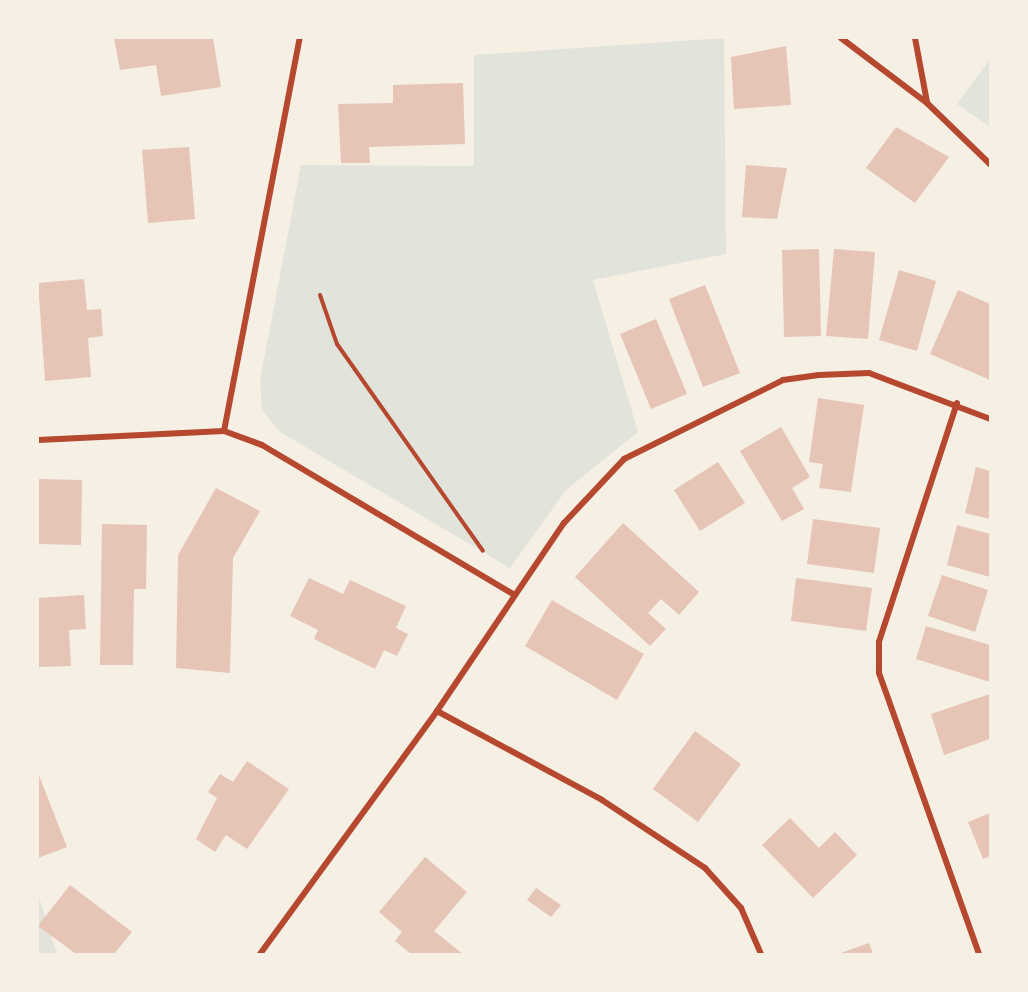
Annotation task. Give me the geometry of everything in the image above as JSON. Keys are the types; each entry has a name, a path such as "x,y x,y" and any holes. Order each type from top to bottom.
{"street":[{"path":"224,430 300,38"},
{"path":"841,38 927,102 990,164"},
{"path":"915,38 927,102"},
{"path":"260,954 437,711 564,523 624,459 783,381 869,373 957,403 990,419"},
{"path":"957,403 879,642 879,673 979,954"},
{"path":"38,440 224,430 262,445 515,595"},
{"path":"437,711 602,800 705,868 741,908 761,954"}],"path":[{"path":"320,295 337,344 488,557"}],"shaded area":[{"path":"724,38 726,254 593,280 638,432 566,490 510,568 280,432 262,410 260,380 301,165 474,166 474,55"},
{"path":"990,59 990,127 957,104"},
{"path":"38,894 57,954 38,954"}],"building":[{"path":"114,38 213,38 221,87 161,96 156,65 120,70"},
{"path":"786,46 791,105 734,109 731,57"},
{"path":"463,83 465,144 369,147 370,163 341,163 338,104 393,103 393,85"},
{"path":"896,127 949,157 915,203 866,168"},
{"path":"189,147 195,219 148,223 142,150"},
{"path":"746,165 787,168 777,219 742,217"},
{"path":"819,249 821,336 784,337 782,250"},
{"path":"834,249 875,252 868,339 826,336"},
{"path":"899,270 936,281 917,351 879,340"},
{"path":"84,279 87,310 101,309 103,336 88,338 91,377 45,381 38,283"},
{"path":"705,285 740,373 703,387 669,299"},
{"path":"958,290 990,304 990,380 930,354"},
{"path":"656,319 687,394 651,409 620,334"},
{"path":"818,398 864,405 851,492 819,488 823,464 809,462"},
{"path":"781,427 810,477 792,488 804,509 782,521 740,451"},
{"path":"718,462 745,503 700,531 674,490"},
{"path":"976,467 990,471 990,519 965,513"},
{"path":"38,479 82,480 81,545 38,544"},
{"path":"216,488 260,511 233,558 230,673 176,668 178,555"},
{"path":"813,519 880,528 874,573 807,564"},
{"path":"623,523 699,592 679,615 661,599 648,613 666,629 650,646 575,577"},
{"path":"102,524 147,525 146,589 134,589 133,665 100,665"},
{"path":"957,525 990,534 990,577 947,565"},
{"path":"942,575 988,590 975,632 928,616"},
{"path":"309,578 343,594 350,580 406,606 396,628 408,634 397,656 384,650 375,669 314,639 318,630 290,616"},
{"path":"796,578 872,588 866,631 791,621"},
{"path":"84,595 86,629 69,630 71,666 38,667 38,598"},
{"path":"552,600 644,654 617,700 525,646"},
{"path":"926,626 990,645 990,682 916,659"},
{"path":"990,694 990,739 944,755 931,714"},
{"path":"695,731 741,764 698,822 653,789"},
{"path":"247,761 289,789 247,849 226,835 215,852 196,839 217,798 208,792 220,774 233,782"},
{"path":"38,773 67,847 38,858"},
{"path":"990,813 990,856 983,859 968,822"},
{"path":"790,818 819,848 835,832 857,855 813,898 762,845"},
{"path":"425,857 467,892 434,931 463,954 411,954 395,941 402,932 379,912"},
{"path":"70,885 132,932 114,954 76,954 38,926"},
{"path":"536,888 561,905 551,917 527,900"},
{"path":"869,943 873,954 838,954"}]}
